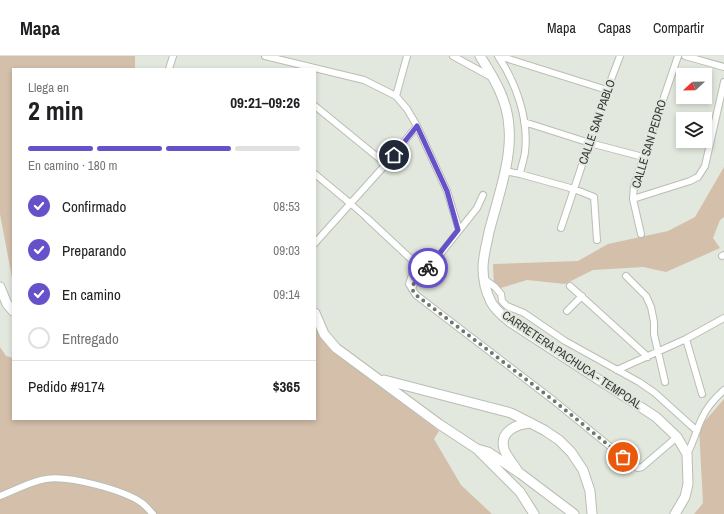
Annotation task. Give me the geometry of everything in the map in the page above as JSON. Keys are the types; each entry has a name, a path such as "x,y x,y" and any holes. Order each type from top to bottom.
{"main road":[{"name":"CARRETERA PACHUCA - TEMPOAL","path":"480,56 494,78 506,106 510,128 505,171 486,247 483,266 486,292 499,312 510,322 656,417 677,437 687,454 688,484 685,497 676,514"},
{"path":"0,287 7,304 12,310"},
{"path":"316,315 324,334 336,348 439,424 477,449 520,492 534,514"},
{"path":"378,378 403,386 511,413 532,423 559,440 571,452 583,470 590,491 592,512"},
{"path":"520,474 507,455 503,442 508,430 514,426 532,423"},
{"path":"477,449 488,452 574,514"}],"street":[{"path":"169,68 174,56"},
{"path":"265,56 305,67"},
{"path":"396,96 407,56"},
{"path":"453,56 494,78"},
{"path":"462,56 466,62"},
{"path":"498,56 607,90"},
{"path":"498,56 517,92 522,109 525,152 520,174"},
{"name":"CALLE SAN PABLO","path":"561,228 607,90 620,56"},
{"name":"CALLE SAN PEDRO","path":"641,234 633,199 634,185 678,56"},
{"path":"685,56 724,66"},
{"path":"316,69 364,80 396,96 407,108 447,191 458,230"},
{"path":"633,199 690,181 698,177 705,166 724,82"},
{"path":"316,107 386,164"},
{"path":"524,122 590,143 643,156"},
{"path":"316,242 386,164 417,126"},
{"path":"505,171 574,189 594,196 597,240"},
{"path":"316,175 367,218 412,260 415,266 410,284 416,295 553,400 638,468 642,467 677,437"},
{"path":"412,289 414,283 438,257 477,208 483,195"},
{"path":"626,276 646,296 651,307 654,322 654,334 665,382"},
{"path":"484,279 495,287 501,294 502,301 507,306 524,313 565,341 655,393 696,431"},
{"path":"570,286 648,357"},
{"path":"567,311 582,296"},
{"path":"617,370 658,353 724,318"},
{"path":"686,339 702,394"},
{"path":"687,454 693,444 696,431 702,418 709,406 724,390"},
{"path":"0,496 45,479 60,478 76,480 121,493 142,503 154,514"}],"shaded area":[{"path":"0,56 135,56 135,68 12,68 12,278 0,214"},
{"path":"724,167 724,217 720,220 713,238 720,248 666,272 643,267 593,270 565,284 527,280 494,290 493,264 578,261 608,244 668,231 695,217"},
{"path":"316,325 328,347 439,431 434,439 461,485 492,514 0,514 0,347 6,356 12,358 12,420 316,420"},
{"path":"724,399 724,514 694,514 703,503 699,428"}],"way so far":[{"path":"428,268 414,283 412,289 416,295 553,400 623,457"}],"route":[{"path":"394,155 417,126 447,191 458,230 428,268"}]}
